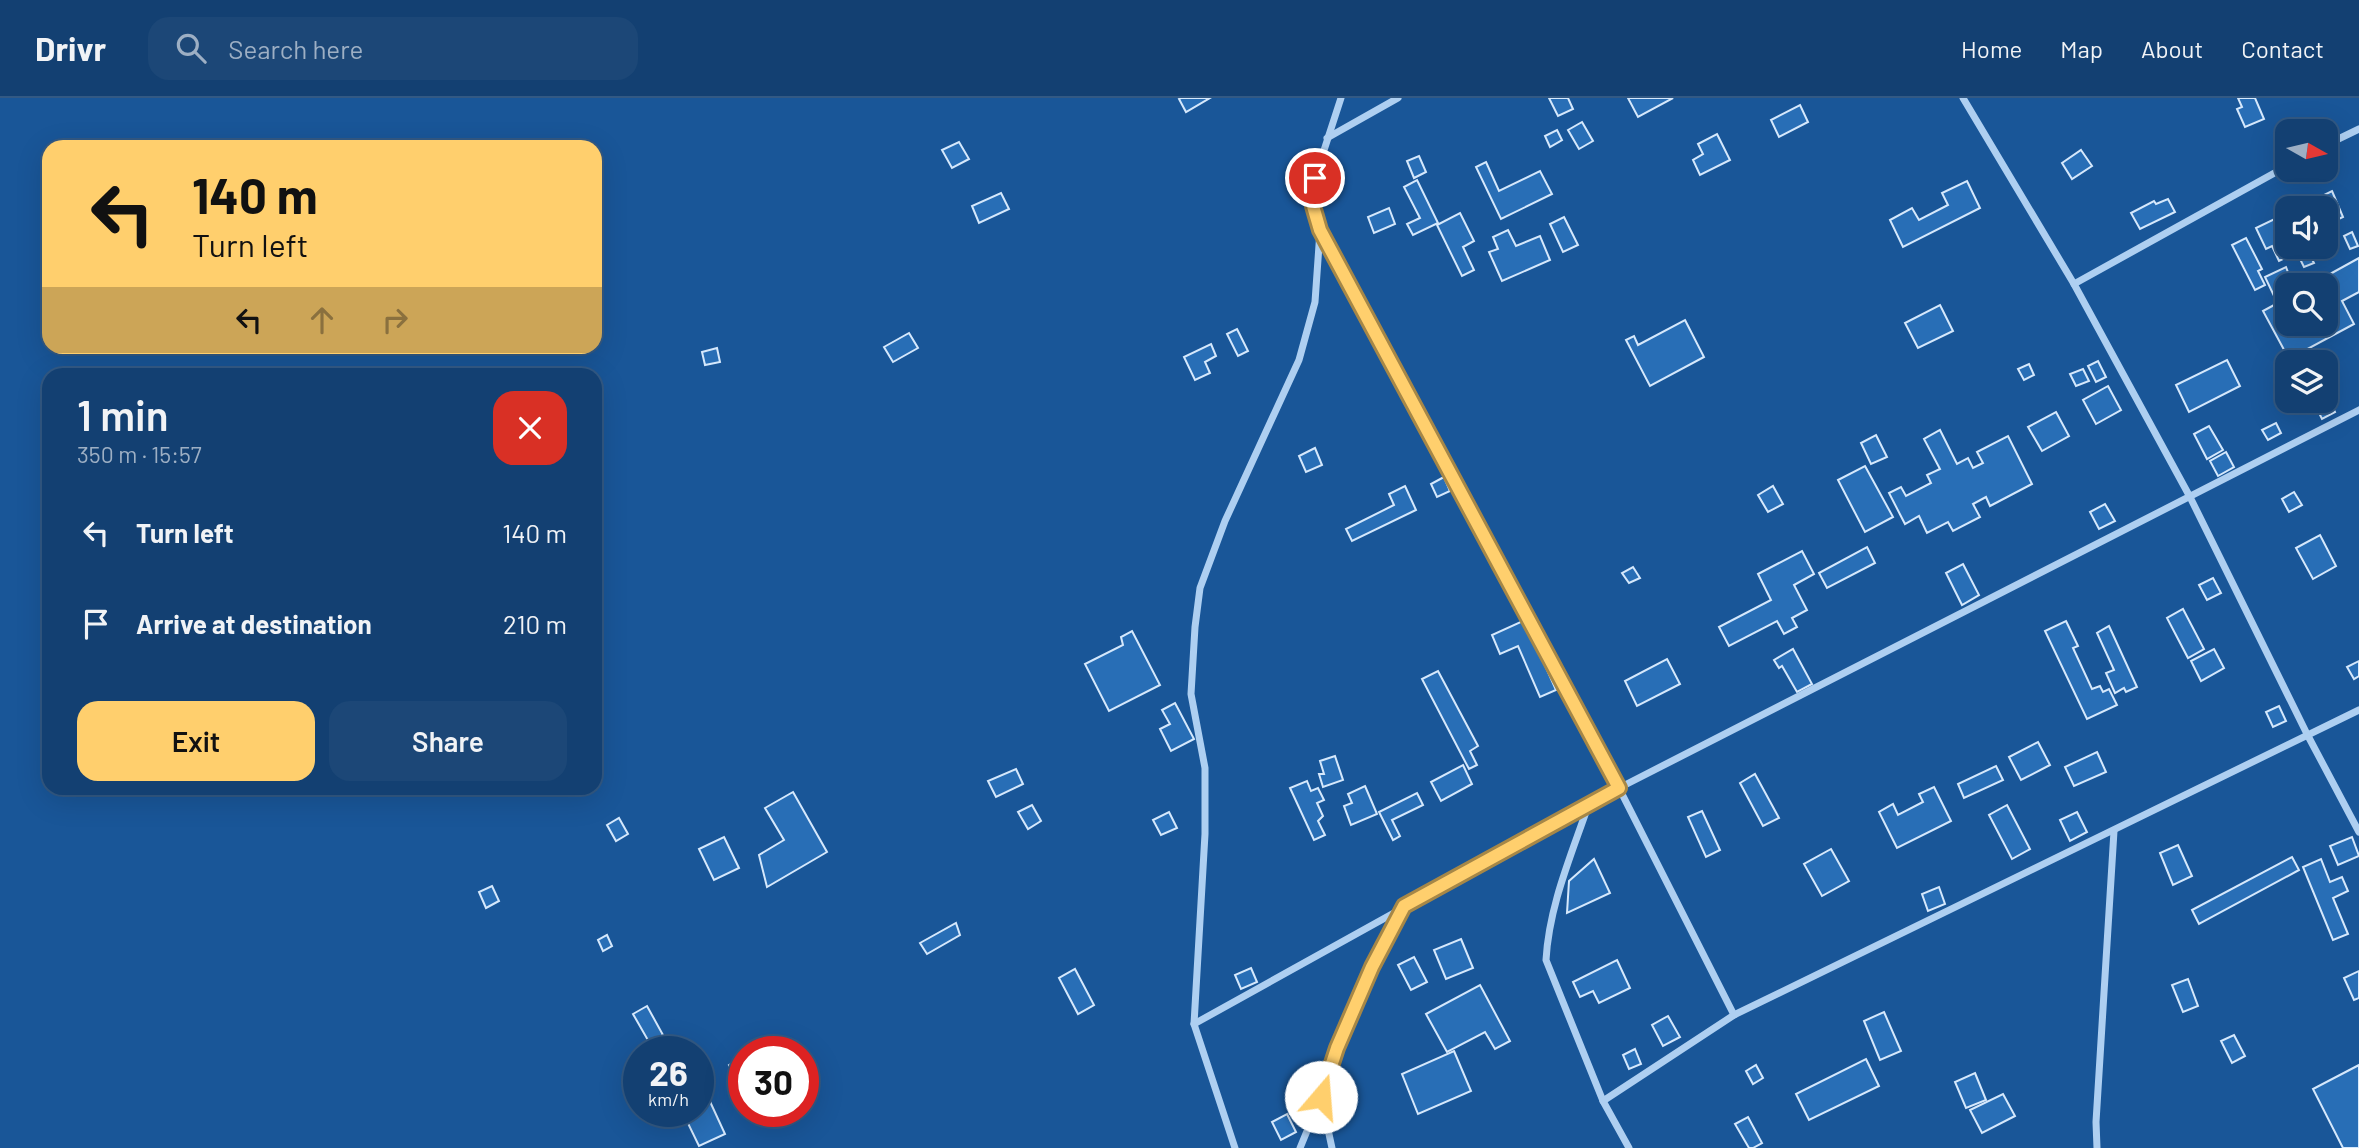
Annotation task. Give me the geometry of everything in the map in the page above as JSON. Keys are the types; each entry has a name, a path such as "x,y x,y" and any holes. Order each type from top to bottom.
{"street":[{"path":"1341,98 1315,178 1313,206 1320,230 1619,788 1734,1015"},
{"path":"1327,138 1398,98"},
{"path":"1963,98 2074,284 2190,496 2307,734 2359,832"},
{"path":"2338,139 2359,129"},
{"path":"2074,284 2275,173"},
{"path":"1235,1148 1194,1024 1205,834 1205,768 1191,694 1195,627 1200,588 1225,521 1299,360 1315,302 1320,230"},
{"path":"1194,1024 1619,788 2359,410"},
{"path":"1603,1101 1734,1015 2359,710"},
{"path":"1588,806 1552,912 1546,960 1603,1101 1629,1148"},
{"path":"2097,1148 2096,1122 2113,831"},
{"path":"1300,1148 1337,1048 1372,967 1404,906"},
{"path":"1321,1097 1332,1148"}],"building":[{"path":"1210,98 1186,112 1179,99"},
{"path":"1549,98 1568,98 1573,109 1558,116"},
{"path":"1628,98 1673,98 1638,117"},
{"path":"2238,98 2255,98 2264,119 2245,127 2237,109 2242,107"},
{"path":"1800,105 1808,122 1779,137 1771,120"},
{"path":"1582,122 1593,141 1579,149 1568,130"},
{"path":"1557,130 1562,140 1550,147 1545,136"},
{"path":"1717,134 1730,160 1700,175 1693,160 1703,154 1698,144"},
{"path":"959,142 969,159 952,168 942,150"},
{"path":"2081,150 2092,166 2072,179 2062,163"},
{"path":"1419,156 1426,172 1414,178 1407,161"},
{"path":"1486,162 1499,191 1540,171 1552,194 1501,219 1476,167"},
{"path":"1417,180 1438,223 1413,235 1407,224 1420,218 1404,187"},
{"path":"1967,181 1980,208 1903,247 1890,220 1912,208 1919,220 1948,205 1942,193"},
{"path":"1001,193 1009,209 979,223 972,206"},
{"path":"2168,199 2175,212 2140,229 2131,213 2154,201 2156,204"},
{"path":"2338,205 2343,217 2338,219"},
{"path":"1389,208 1395,224 1374,233 1368,217"},
{"path":"1460,213 1474,241 1463,247 1474,270 1462,276 1437,225"},
{"path":"1564,217 1578,245 1563,252 1550,224"},
{"path":"2275,219 2275,252 2272,246 2266,249 2256,228"},
{"path":"1508,230 1516,246 1540,236 1550,260 1502,281 1489,252 1498,249 1493,237"},
{"path":"2352,232 2358,246 2350,249 2344,236"},
{"path":"2246,238 2262,269 2258,271 2265,285 2255,290 2232,245"},
{"path":"2359,258 2359,292 2342,301 2354,324 2338,333 2338,273 2332,273"},
{"path":"2300,259 2312,259 2314,263 2304,267"},
{"path":"2286,267 2288,273 2275,273 2275,298 2265,277"},
{"path":"2275,304 2275,333 2263,311"},
{"path":"1940,305 1953,331 1918,348 1905,323"},
{"path":"1685,320 1704,357 1650,386 1626,340 1634,336 1638,345"},
{"path":"1237,329 1248,351 1238,356 1227,334"},
{"path":"909,333 918,348 893,362 884,347"},
{"path":"2277,336 2332,336 2306,350 2284,350"},
{"path":"1211,344 1216,356 1205,362 1210,373 1195,380 1184,357"},
{"path":"717,348 720,362 705,365 702,352"},
{"path":"2227,360 2240,386 2189,412 2176,385"},
{"path":"2098,361 2106,377 2096,382 2088,366"},
{"path":"2029,364 2034,375 2024,380 2018,369"},
{"path":"2083,369 2089,381 2076,386 2070,374"},
{"path":"2108,386 2121,410 2096,424 2083,400"},
{"path":"2056,412 2069,436 2042,451 2028,427"},
{"path":"2319,413 2333,413 2322,419"},
{"path":"2276,423 2281,433 2268,440 2262,430"},
{"path":"2209,426 2223,450 2207,459 2194,434"},
{"path":"1940,430 1957,464 1968,458 1973,468 1983,463 1977,452 2008,436 2032,484 1990,506 1986,497 1973,504 1980,517 1953,531 1948,522 1927,533 1919,516 1905,524 1889,493 1901,487 1906,496 1931,483 1927,475 1940,469 1924,439"},
{"path":"1876,435 1887,457 1871,464 1861,443"},
{"path":"1315,448 1322,465 1306,472 1299,456"},
{"path":"2226,452 2234,467 2218,476 2210,461"},
{"path":"1865,466 1893,517 1865,532 1838,480"},
{"path":"1444,477 1450,491 1437,497 1431,484"},
{"path":"1405,486 1416,510 1352,541 1346,529 1394,505 1389,494"},
{"path":"1773,486 1783,504 1768,512 1758,495"},
{"path":"2294,492 2302,505 2289,512 2282,499"},
{"path":"2105,504 2115,521 2099,529 2090,512"},
{"path":"2320,535 2336,566 2313,579 2296,548"},
{"path":"1867,547 1875,563 1827,588 1819,573"},
{"path":"1802,551 1814,574 1794,585 1807,610 1792,618 1797,627 1784,634 1777,621 1729,646 1719,627 1771,600 1758,574"},
{"path":"1963,564 1979,595 1962,605 1946,573"},
{"path":"1633,567 1640,578 1629,583 1622,573"},
{"path":"2213,578 2221,593 2207,600 2199,585"},
{"path":"2183,609 2204,649 2188,658 2167,618"},
{"path":"1525,620 1556,690 1540,697 1518,646 1500,654 1492,635"},
{"path":"2066,621 2078,646 2073,648 2092,689 2100,686 2103,692 2109,689 2117,705 2087,719 2045,631"},
{"path":"2109,626 2137,687 2126,692 2124,688 2115,693 2106,673 2114,670 2097,633"},
{"path":"1132,631 1160,685 1109,711 1085,664 1123,645 1121,637"},
{"path":"1793,649 1812,684 1797,692 1782,666 1779,668 1774,660"},
{"path":"2214,649 2224,668 2201,681 2191,661"},
{"path":"1667,659 1680,684 1637,706 1625,681"},
{"path":"2359,661 2359,676 2354,679 2347,667"},
{"path":"1438,671 1478,746 1470,751 1477,765 1469,769 1422,679"},
{"path":"1175,703 1194,739 1171,751 1160,729 1170,724 1162,710"},
{"path":"2279,706 2286,721 2273,727 2266,712"},
{"path":"2038,742 2050,765 2021,780 2009,757"},
{"path":"2097,752 2106,772 2074,786 2065,767"},
{"path":"1335,756 1343,780 1323,787 1319,774 1324,774 1320,761"},
{"path":"1463,765 1472,784 1441,801 1431,782"},
{"path":"1996,766 2003,780 1964,798 1958,784"},
{"path":"1016,769 1023,784 996,797 988,781"},
{"path":"1755,774 1779,818 1763,826 1740,783"},
{"path":"1307,781 1311,791 1318,788 1324,800 1317,803 1323,816 1318,821 1325,835 1314,840 1290,788"},
{"path":"1365,786 1377,814 1351,825 1344,806 1352,803 1348,794"},
{"path":"1934,787 1951,821 1897,848 1879,812 1893,804 1898,815 1923,802 1919,794"},
{"path":"793,792 827,852 767,887 759,855 784,840 765,808"},
{"path":"1417,793 1423,805 1392,820 1400,836 1393,840 1379,812"},
{"path":"1032,805 1041,821 1028,829 1018,812"},
{"path":"2007,805 2030,849 2012,859 1989,815"},
{"path":"1702,811 1720,850 1706,857 1688,817"},
{"path":"1169,812 1177,828 1161,835 1153,820"},
{"path":"2077,812 2087,832 2070,841 2060,820"},
{"path":"619,818 628,834 616,841 607,825"},
{"path":"724,837 739,868 714,880 699,849"},
{"path":"2352,837 2359,856 2338,865 2330,846"},
{"path":"2178,845 2192,876 2173,885 2160,853"},
{"path":"1831,849 1849,881 1822,896 1804,864"},
{"path":"2292,857 2299,870 2199,924 2192,910"},
{"path":"1594,859 1610,893 1567,913 1569,881"},
{"path":"2321,859 2330,882 2342,877 2348,891 2333,898 2348,934 2333,940 2303,867"},
{"path":"492,886 499,901 486,908 479,892"},
{"path":"1939,887 1945,904 1928,911 1922,894"},
{"path":"956,923 960,935 927,954 920,943"},
{"path":"607,935 612,946 603,951 598,940"},
{"path":"1461,939 1473,968 1446,979 1434,950"},
{"path":"1414,957 1427,982 1411,990 1398,965"},
{"path":"1617,960 1630,988 1599,1003 1593,991 1580,997 1573,982"},
{"path":"1251,968 1257,982 1241,989 1235,975"},
{"path":"1075,969 1094,1005 1078,1014 1059,978"},
{"path":"2359,971 2359,998 2354,1000 2344,978"},
{"path":"2188,979 2198,1006 2183,1012 2172,985"},
{"path":"1480,985 1510,1041 1495,1049 1485,1032 1447,1052 1426,1014"},
{"path":"647,1006 663,1035 646,1036 633,1014"},
{"path":"1884,1012 1901,1051 1880,1060 1864,1021"},
{"path":"1668,1016 1680,1037 1663,1046 1652,1025"},
{"path":"2234,1035 2245,1056 2232,1063 2221,1041"},
{"path":"1635,1049 1641,1064 1629,1069 1623,1055"},
{"path":"1454,1051 1471,1091 1418,1114 1402,1074"},
{"path":"1866,1059 1879,1086 1809,1120 1796,1094"},
{"path":"1756,1065 1763,1078 1753,1084 1746,1071"},
{"path":"2359,1065 2359,1148 2343,1148 2313,1089"},
{"path":"1975,1073 1986,1100 1966,1108 1955,1082"},
{"path":"1341,1090 1346,1103 1336,1107 1331,1097"},
{"path":"2003,1094 2015,1116 1982,1133 1970,1110"},
{"path":"714,1110 725,1134 699,1146 690,1127 714,1127"},
{"path":"1287,1114 1296,1132 1281,1140 1272,1122"},
{"path":"1748,1117 1762,1143 1753,1148 1749,1148 1735,1124"}],"route":[{"path":"1315,178 1313,206 1320,230 1619,788 1404,906 1372,967 1337,1048 1321,1097"}]}
